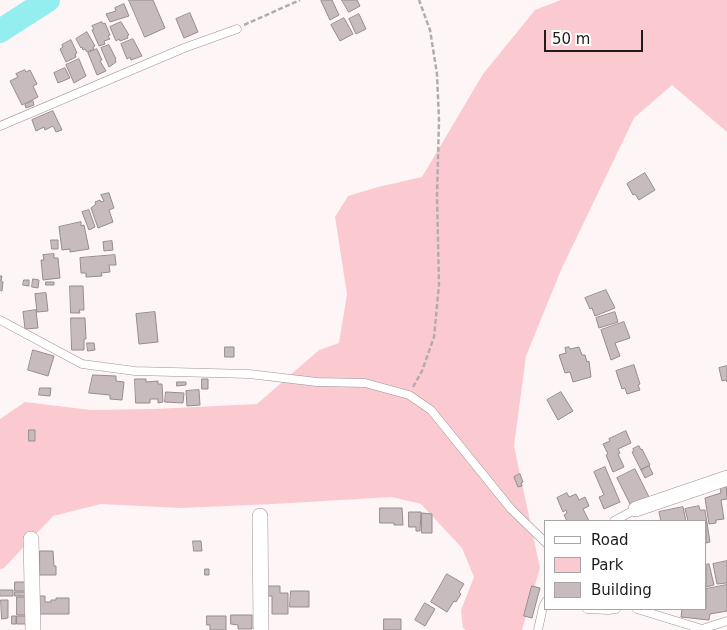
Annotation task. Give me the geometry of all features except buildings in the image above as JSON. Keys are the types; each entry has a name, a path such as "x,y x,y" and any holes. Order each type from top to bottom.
{"street":[{"path":"636,509 727,478"},
{"path":"260,516 261,630"},
{"path":"32,539 33,630"}],"lane":[{"path":"0,126 184,48 237,29"},
{"path":"0,320 82,364 135,371 249,374 317,382 365,383 409,395 431,410 511,509 544,541"},
{"path":"616,520 636,509"},
{"path":"538,630 544,608"},
{"path":"640,610 700,629 727,621"}],"path":[{"path":"237,29 300,0"},
{"path":"409,395 422,371 434,337 439,285 437,196 439,120 437,74 430,30 418,0"}],"green space":[{"path":"561,0 727,0 727,132 672,85 634,118 561,270 526,356 514,446 540,568 522,630 466,630 463,628 461,610 474,577 462,548 421,504 392,497 181,508 101,504 53,516 4,568 0,569 0,419 25,402 91,410 257,404 319,350 339,343 347,294 335,217 348,196 422,177 483,74 535,10"}],"waterway":[{"path":"0,31 48,0"}]}
